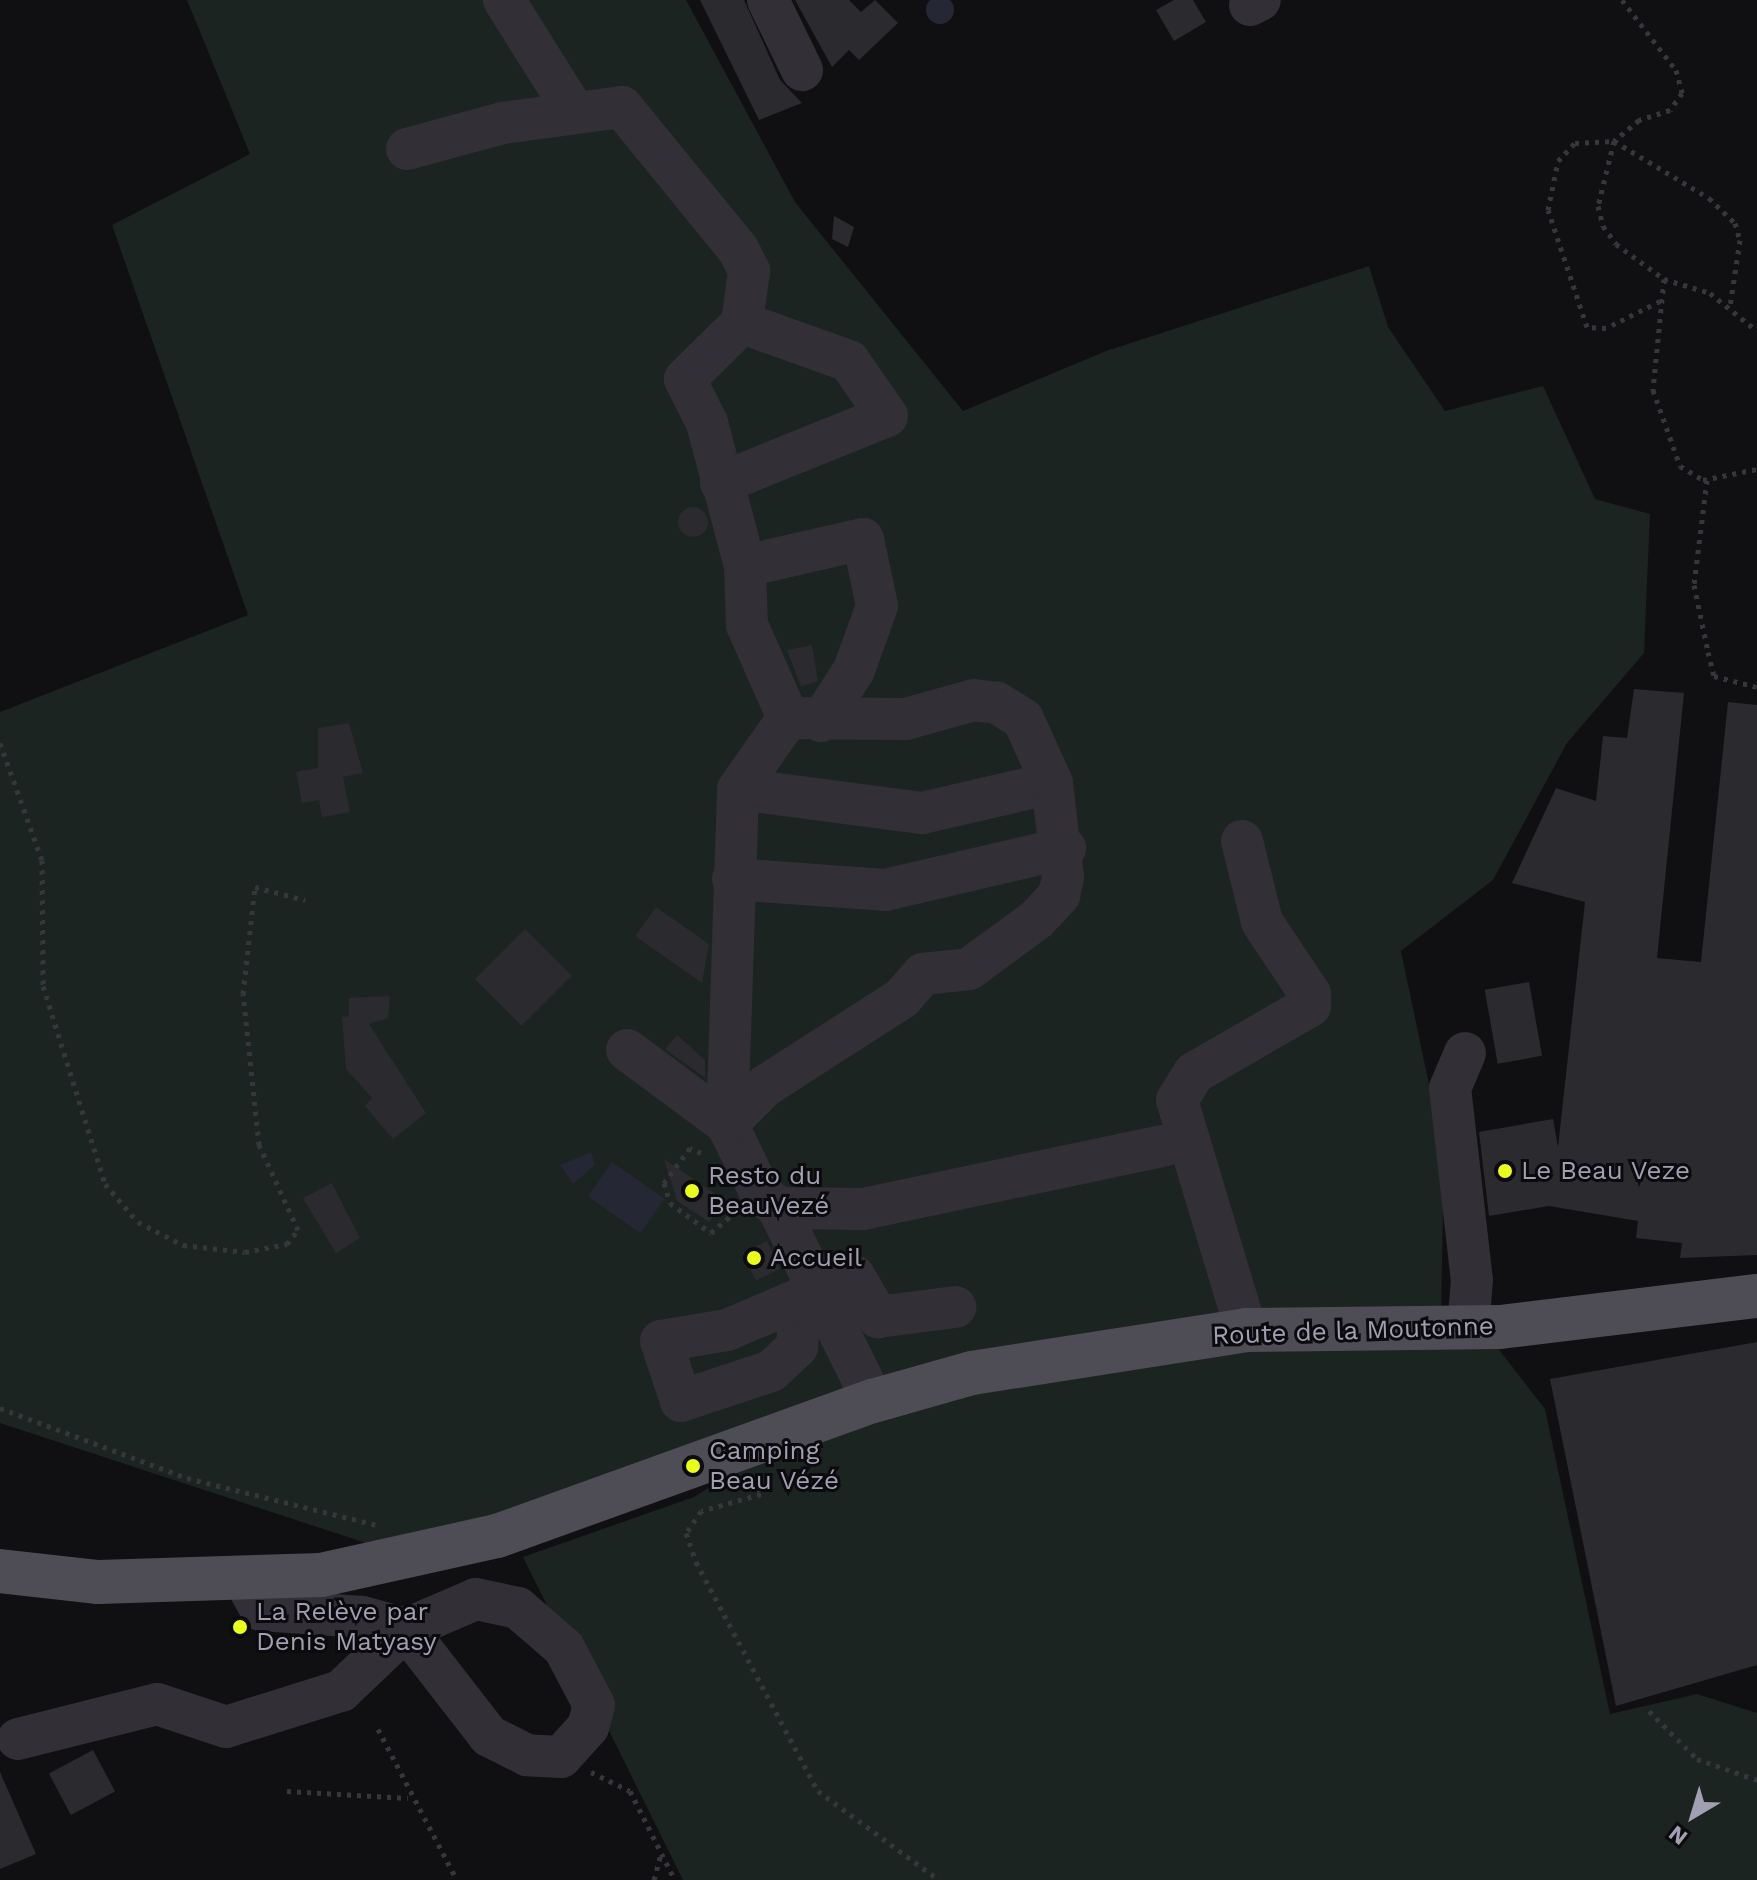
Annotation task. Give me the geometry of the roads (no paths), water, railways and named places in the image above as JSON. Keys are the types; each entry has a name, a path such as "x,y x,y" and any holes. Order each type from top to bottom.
{"main road":[{"name":"Route de la Moutonne","path":"0,1571 98,1582 321,1575 497,1536 873,1401 1109,1347 1246,1330 1468,1327 1757,1296"}],"lane":[{"path":"504,0 575,113"},
{"path":"768,0 802,70"},
{"path":"407,149 575,113 622,107 738,249 749,271 742,323 685,379 707,423 745,566 747,625 804,720"},
{"path":"721,483 887,416 849,361 742,323"},
{"path":"727,1124 733,879 739,789 854,670 877,606 863,539 745,566"},
{"path":"727,1124 765,1086 902,998 923,974 969,969 1037,919 1059,895 1065,848 1052,783 1023,719 997,703 974,700 906,719 804,720"},
{"path":"739,789 922,813 1052,783"},
{"path":"1242,841 1262,922 1310,994 1310,1006 1194,1073 1177,1100 1246,1330"},
{"path":"733,879 885,890 1065,848"},
{"path":"627,1050 727,1124 769,1200 812,1294 873,1401"},
{"path":"1465,1053 1450,1088 1472,1280 1468,1327"},
{"path":"769,1200 863,1209 1163,1146"},
{"path":"812,1294 854,1276 878,1317 955,1307"},
{"path":"18,1739 157,1704 226,1727 341,1691 406,1629 476,1599 518,1608 564,1648 594,1705 588,1727 561,1757 527,1755 489,1736 406,1629 362,1617 261,1610 243,1578"}],"water":[{"path":"940,-4 950,0 954,10 950,20 940,24 930,20 926,10 930,0"},
{"path":"591,1152 595,1165 573,1184 560,1165"},
{"path":"612,1162 664,1199 640,1233 588,1196"}],"place":[{"name":"Le Beau Veze","path":"1505,1171"},
{"name":"Resto du BeauVezé","path":"692,1191"},
{"name":"Accueil","path":"754,1258"},
{"name":"Camping Beau Vézé","path":"693,1466"},
{"name":"La Relève par Denis Matyasy","path":"240,1627"}]}
